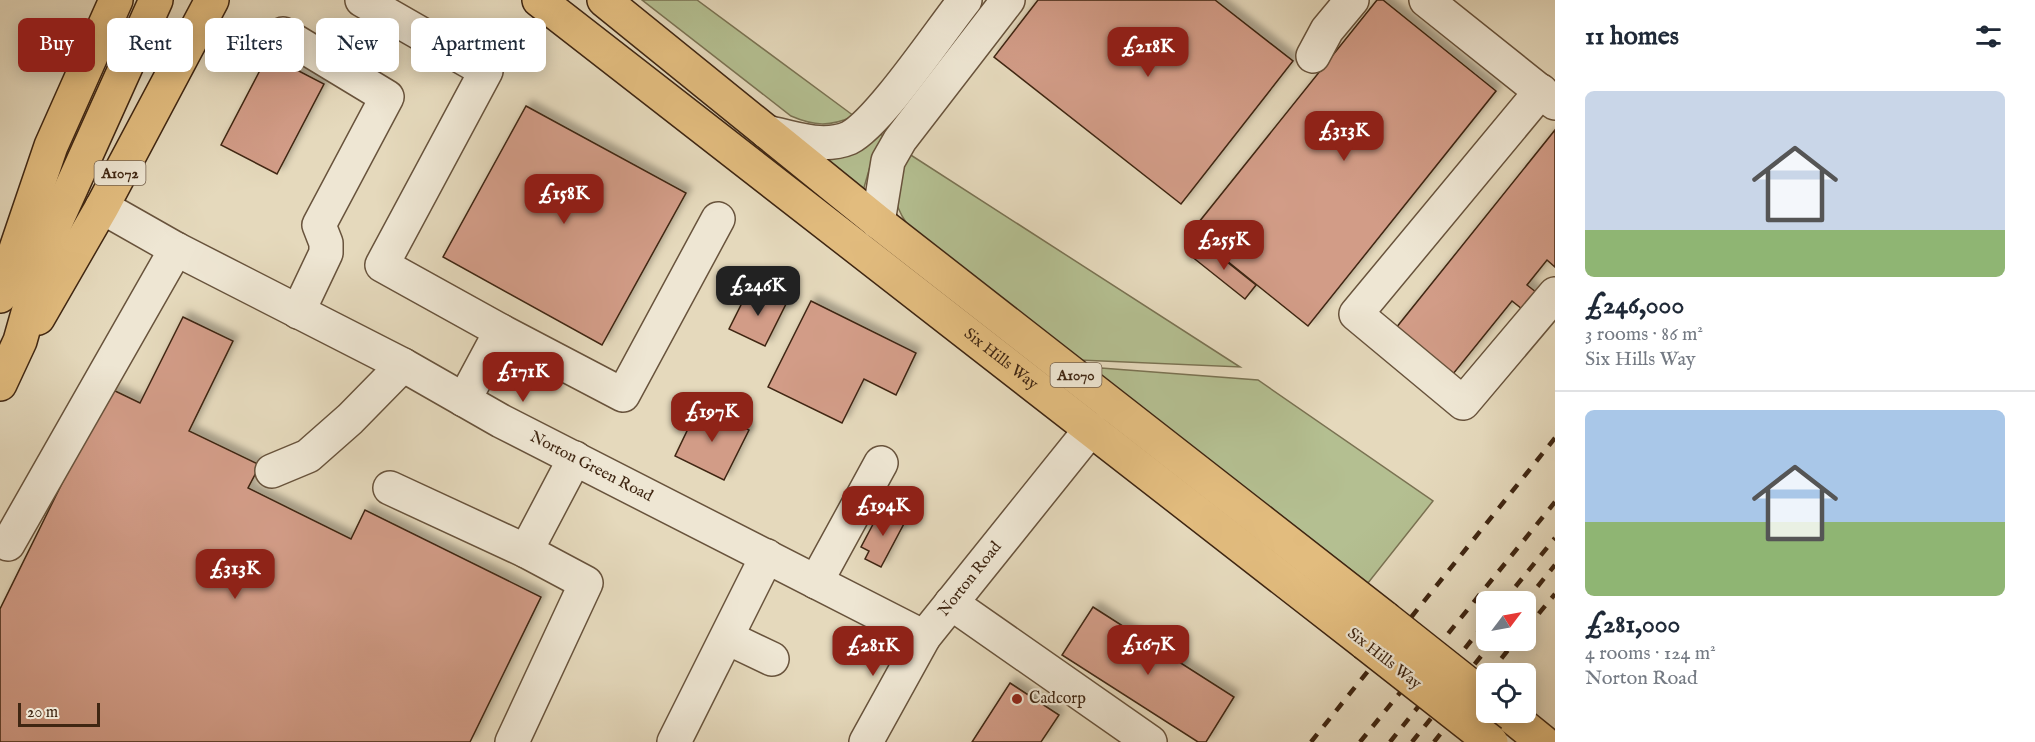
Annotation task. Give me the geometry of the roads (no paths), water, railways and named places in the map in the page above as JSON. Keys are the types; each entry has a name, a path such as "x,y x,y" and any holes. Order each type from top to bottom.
{"main road":[{"name":"A1072","path":"0,296 51,146 116,0"},
{"name":"A1072","path":"0,384 20,341 50,235 156,0"},
{"name":"A1072","path":"20,341 45,308 102,207 212,0"},
{"name":"Six Hills Way","path":"539,0 1491,742"},
{"name":"Six Hills Way","path":"604,0 878,222 1476,690"},
{"name":"A1072","path":"0,296 50,235"},
{"path":"1519,723 1540,740"}],"street":[{"path":"362,0 486,71 382,265 623,395 718,219"},
{"path":"767,132 817,143 849,138 882,108 965,0"},
{"path":"878,222 888,161 900,140 1008,0"},
{"path":"1313,56 1327,30 1352,0"},
{"path":"1426,0 1548,97 1356,314 1463,403 1555,294"},
{"path":"298,312 326,253 326,243 319,225 387,97 304,47"},
{"name":"Norton Green Road","path":"102,207 176,249 403,365 464,400 924,637"},
{"path":"8,544 176,249"},
{"path":"464,400 501,330"},
{"path":"272,471 308,456 350,419 403,365"},
{"name":"Norton Road","path":"866,742 924,637 1091,429"},
{"path":"526,551 575,458"},
{"path":"816,582 881,463"},
{"path":"390,488 526,551 586,583 513,742"},
{"path":"674,742 728,638 766,556"},
{"path":"951,603 1150,742"},
{"path":"728,638 772,659"}],"railway":[{"path":"1311,742 1555,438"},
{"path":"1360,742 1555,502"},
{"path":"1512,591 1555,538"},
{"path":"1534,591 1555,565"},
{"path":"1536,617 1555,594"},
{"path":"1390,742 1476,634"},
{"path":"1412,742 1485,651"},
{"path":"1498,663 1507,651"},
{"path":"1434,742 1476,689"}],"place":[{"name":"Cadcorp","path":"1017,699"}]}
